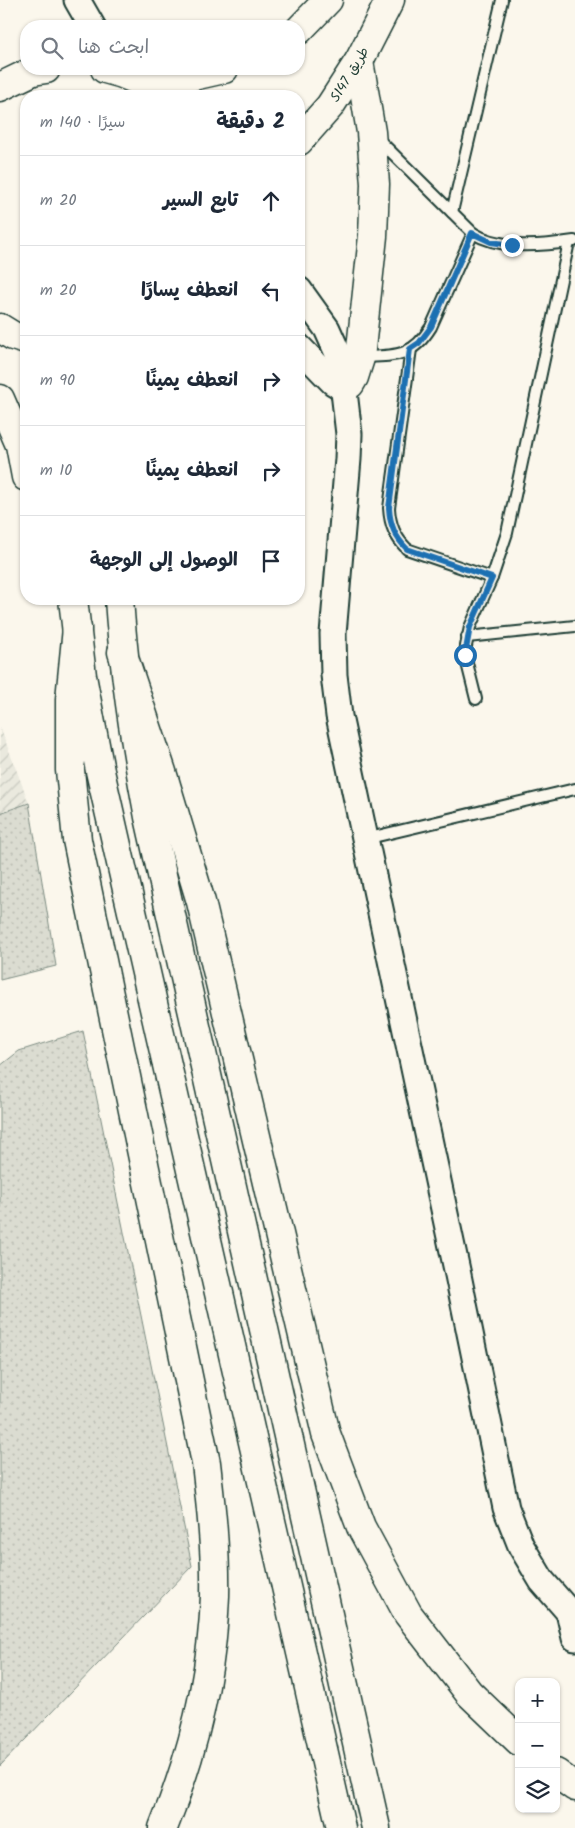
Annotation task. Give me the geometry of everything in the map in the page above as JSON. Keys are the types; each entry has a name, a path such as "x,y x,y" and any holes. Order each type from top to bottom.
{"main road":[{"path":"305,24 328,0"},
{"name":"S147 طريق","path":"305,134 330,106 359,61 390,0"},
{"path":"343,388 350,384 354,377 360,358 373,236 375,184 371,132 359,61"},
{"path":"0,87 25,75"},
{"path":"133,79 169,75"},
{"path":"13,335 20,349"},
{"path":"0,399 20,445"},
{"path":"75,605 82,676 100,771 341,1828"},
{"path":"119,605 122,652 149,817 376,1828"},
{"path":"77,628 70,699 70,770 77,840 206,1463 214,1529 215,1595 209,1662 197,1727 178,1791 163,1828"},
{"path":"122,652 162,772 201,902 330,1443 361,1527 408,1614 469,1693 515,1737"},
{"path":"560,1777 575,1787"}],"street":[{"path":"77,0 89,20"},
{"path":"305,298 327,329 340,358 349,434 333,634 334,675 339,716 506,1508 521,1546 542,1581 573,1613 575,1638"},
{"path":"305,353 333,382 343,388"}],"lane":[{"path":"452,212 502,0"},
{"path":"371,132 472,233 481,238 501,245 572,242 507,533 492,578 467,637 465,655 476,699"},
{"path":"360,358 394,356 419,343 431,327 472,233"},
{"path":"410,349 389,508 393,531 398,541 407,549 492,578"},
{"path":"467,637 575,626"},
{"path":"364,839 575,789"}],"shaded area":[{"path":"0,727 29,803 0,813"},
{"path":"29,803 56,966 0,980 0,813"},
{"path":"83,1031 192,1566 0,1766 0,1066 19,1051"}],"route":[{"path":"465,655 470,627 492,578 407,549 398,541 393,531 389,508 410,349 426,336 431,327 472,233 491,242 501,245 512,245"}]}
